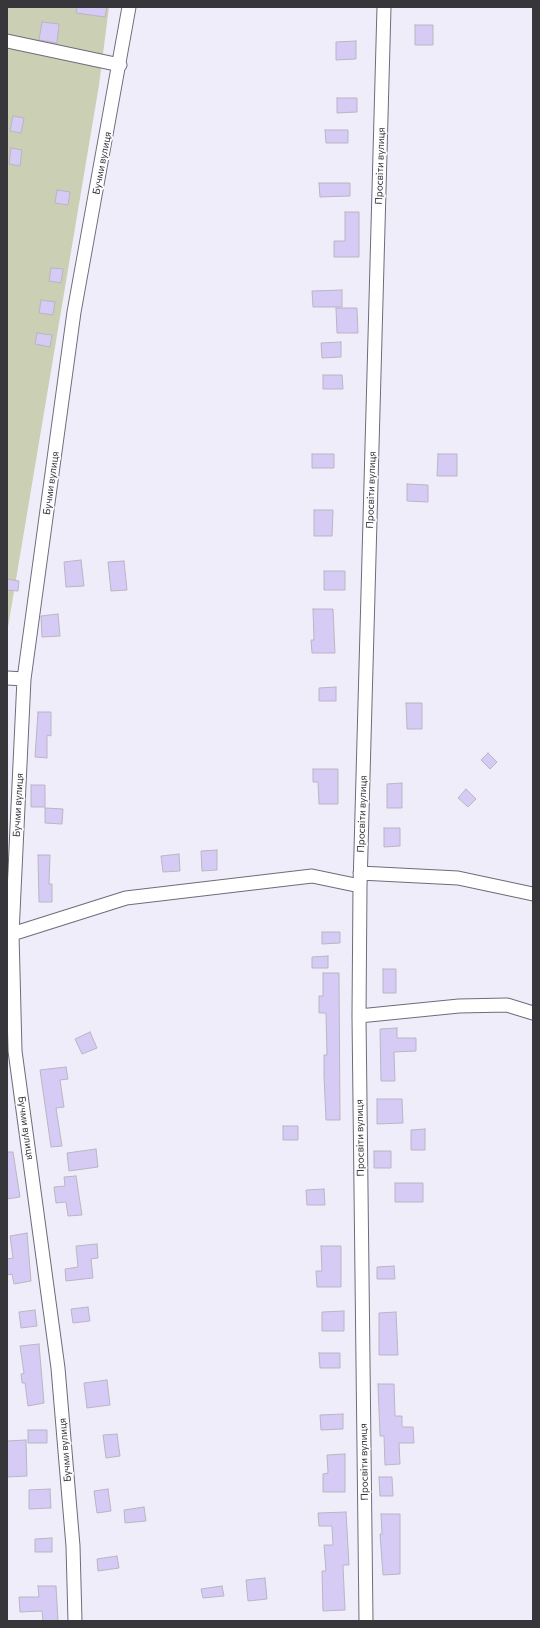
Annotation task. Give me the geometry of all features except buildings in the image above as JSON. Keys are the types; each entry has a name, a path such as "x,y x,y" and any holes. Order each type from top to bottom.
{"street":[{"name":"Бучми вулиця","path":"75,1621 74,1546 58,1368 11,1051 12,934 24,679 74,312 120,65 129,7"},
{"name":"Просвіти вулиця","path":"366,1621 359,1016 360,873 384,7"},
{"path":"7,41 120,65"},
{"path":"7,678 24,679"},
{"path":"360,873 458,878 533,894"},
{"path":"12,934 126,898 312,876 360,886"},
{"path":"359,1016 459,1006 507,1005 533,1013"}],"green space":[{"path":"7,7 109,7 99,85 7,633"}]}
